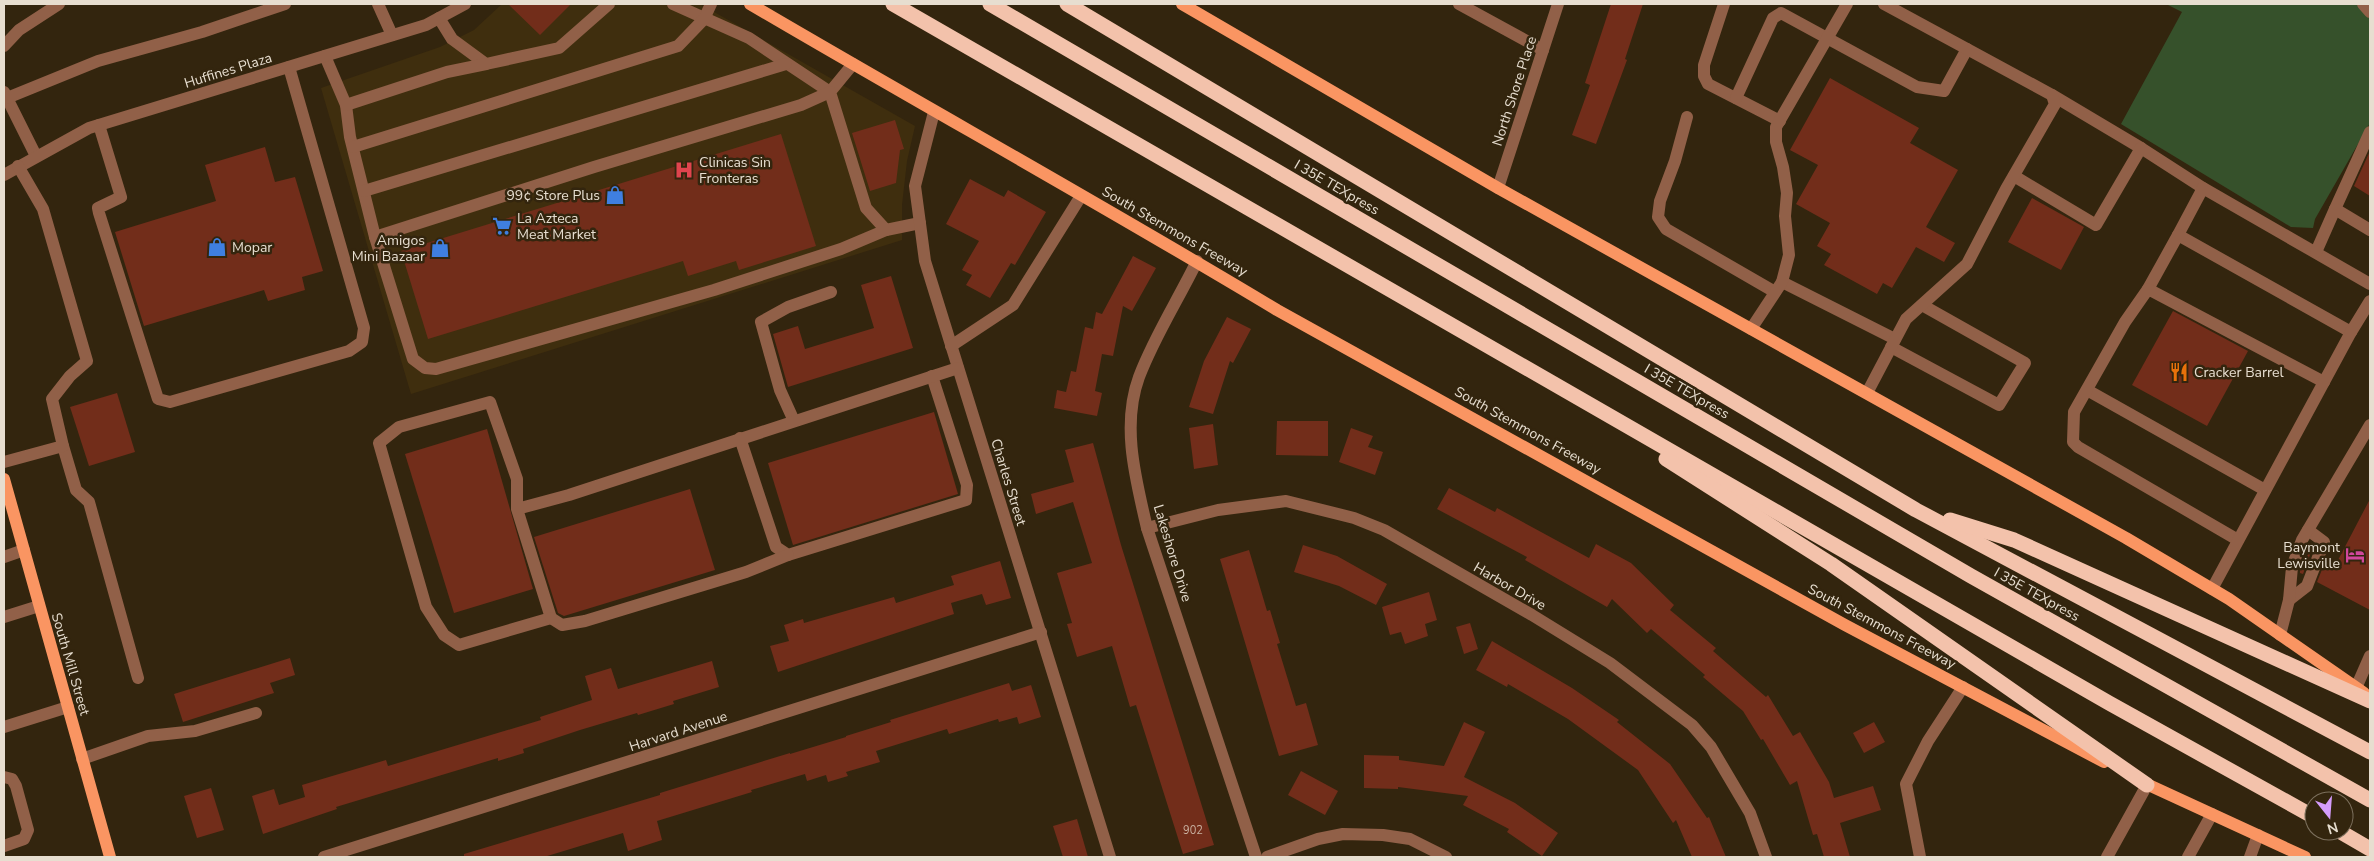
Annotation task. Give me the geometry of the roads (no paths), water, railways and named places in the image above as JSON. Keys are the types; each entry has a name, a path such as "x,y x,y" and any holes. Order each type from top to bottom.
{"highway":[{"path":"892,4 2101,698 2304,811"},
{"name":"I 35E TEXpress","path":"990,4 1971,576 2370,800"},
{"path":"1067,4 1916,510 2370,752"},
{"path":"1087,4 1236,103"},
{"path":"1499,351 1831,564 2147,784"},
{"path":"1916,510 2014,540 2370,699"},
{"path":"2354,840 2370,849"}],"main road":[{"name":"South Stemmons Freeway","path":"750,4 934,112 1197,261 1286,315 1845,625 2147,784 2305,857"},
{"path":"1182,4 1498,188 2126,538 2212,589 2280,634 2370,699"},
{"name":"South Mill Street","path":"4,479 110,857"}],"street":[{"path":"4,46 18,30 59,4"},
{"path":"36,156 5,95 98,61 202,32 285,4"},
{"path":"378,4 392,35"},
{"name":"Huffines Plaza","path":"4,174 89,128 426,25 465,4"},
{"path":"346,105 447,72 559,48 609,4"},
{"path":"674,4 704,20 749,38 830,92 866,208 886,230"},
{"path":"353,147 678,46 704,20 711,4"},
{"path":"1459,4 1543,50"},
{"name":"North Shore Place","path":"1498,188 1558,4"},
{"path":"1724,4 1704,66 1704,76 1708,84 1780,121"},
{"path":"1751,329 1779,287 1789,255 1785,216 1787,193 1783,166 1776,142 1776,127 1847,4"},
{"path":"1884,4 2052,95 2141,148 2203,188 2370,284"},
{"path":"2363,4 2370,12"},
{"path":"1736,98 1773,18 1781,13 1917,87 1944,91 1968,49"},
{"path":"439,18 452,39 486,64"},
{"path":"325,56 346,105 353,147 375,237 413,359 425,368 436,369 714,290 841,249 886,230 920,223"},
{"path":"364,191 786,64"},
{"path":"375,237 594,167 801,105 830,92 853,64"},
{"path":"99,125 120,197 101,204 98,208 99,213 158,399 170,402 349,351 362,342 364,328 289,67"},
{"path":"1867,394 1906,319 1967,264 2055,104 2052,95"},
{"name":"Charles Street","path":"934,112 915,186 925,261 1110,857"},
{"path":"1687,117 1675,161 1660,201 1658,217 1666,229 1893,343 1999,406 2025,363 1922,305"},
{"path":"2316,252 2370,132"},
{"path":"2014,176 2096,225 2141,148"},
{"path":"18,166 43,209 87,361 70,376 52,399 76,490 89,502 138,678"},
{"path":"2203,188 2148,289 2125,322 2074,412 2073,442 2078,447 2238,540"},
{"path":"951,346 1013,305 1081,196"},
{"path":"2335,209 2370,230"},
{"path":"2178,235 2351,332"},
{"name":"Lakeshore Drive","path":"1197,261 1138,378 1132,408 1131,449 1136,482 1148,528 1256,857"},
{"path":"2148,289 2324,382"},
{"path":"794,421 780,390 761,322 788,307 831,292"},
{"path":"2212,589 2351,332 2370,301"},
{"path":"517,509 568,495 958,368"},
{"path":"551,618 459,645 444,635 426,607 378,443 399,427 490,402 517,479 517,509 551,618 562,624 584,621 746,572 788,555 966,500 967,484 932,376"},
{"path":"2087,390 2265,490"},
{"path":"2280,634 2289,600 2292,567 2308,530 2370,425"},
{"path":"740,438 776,547 788,555"},
{"path":"4,462 63,446"},
{"name":"Harbor Drive","path":"1148,528 1218,510 1286,501 1346,515 1384,530 1532,615 1610,663 1692,725 1711,747 1750,813 1766,857"},
{"path":"2289,600 2307,586 2324,542 2308,530"},
{"path":"4,557 24,550"},
{"path":"4,617 39,606"},
{"name":"Harvard Avenue","path":"324,857 1041,632"},
{"path":"2356,688 2370,656"},
{"path":"1920,857 1906,784 1928,740 1962,687"},
{"path":"4,727 68,707"},
{"path":"82,759 148,736 195,731 256,713"},
{"path":"4,777 12,779 16,786 28,830 24,839 4,846"},
{"path":"2107,857 2147,784"},
{"path":"2188,857 2212,814"},
{"path":"1267,857 1318,839 1343,834 1383,835 1410,839 1446,857"},
{"path":"2250,857 2258,834"}],"place":[{"name":"Clinicas Sin Fronteras","path":"684,170"},
{"name":"99¢ Store Plus","path":"615,195"},
{"name":"La Azteca Meat Market","path":"502,226"},
{"name":"Mopar","path":"217,247"},
{"name":"Amigos Mini Bazaar","path":"440,248"},
{"name":"Cracker Barrel","path":"2179,372"},
{"name":"Baymont Lewisville","path":"2355,555"}]}
